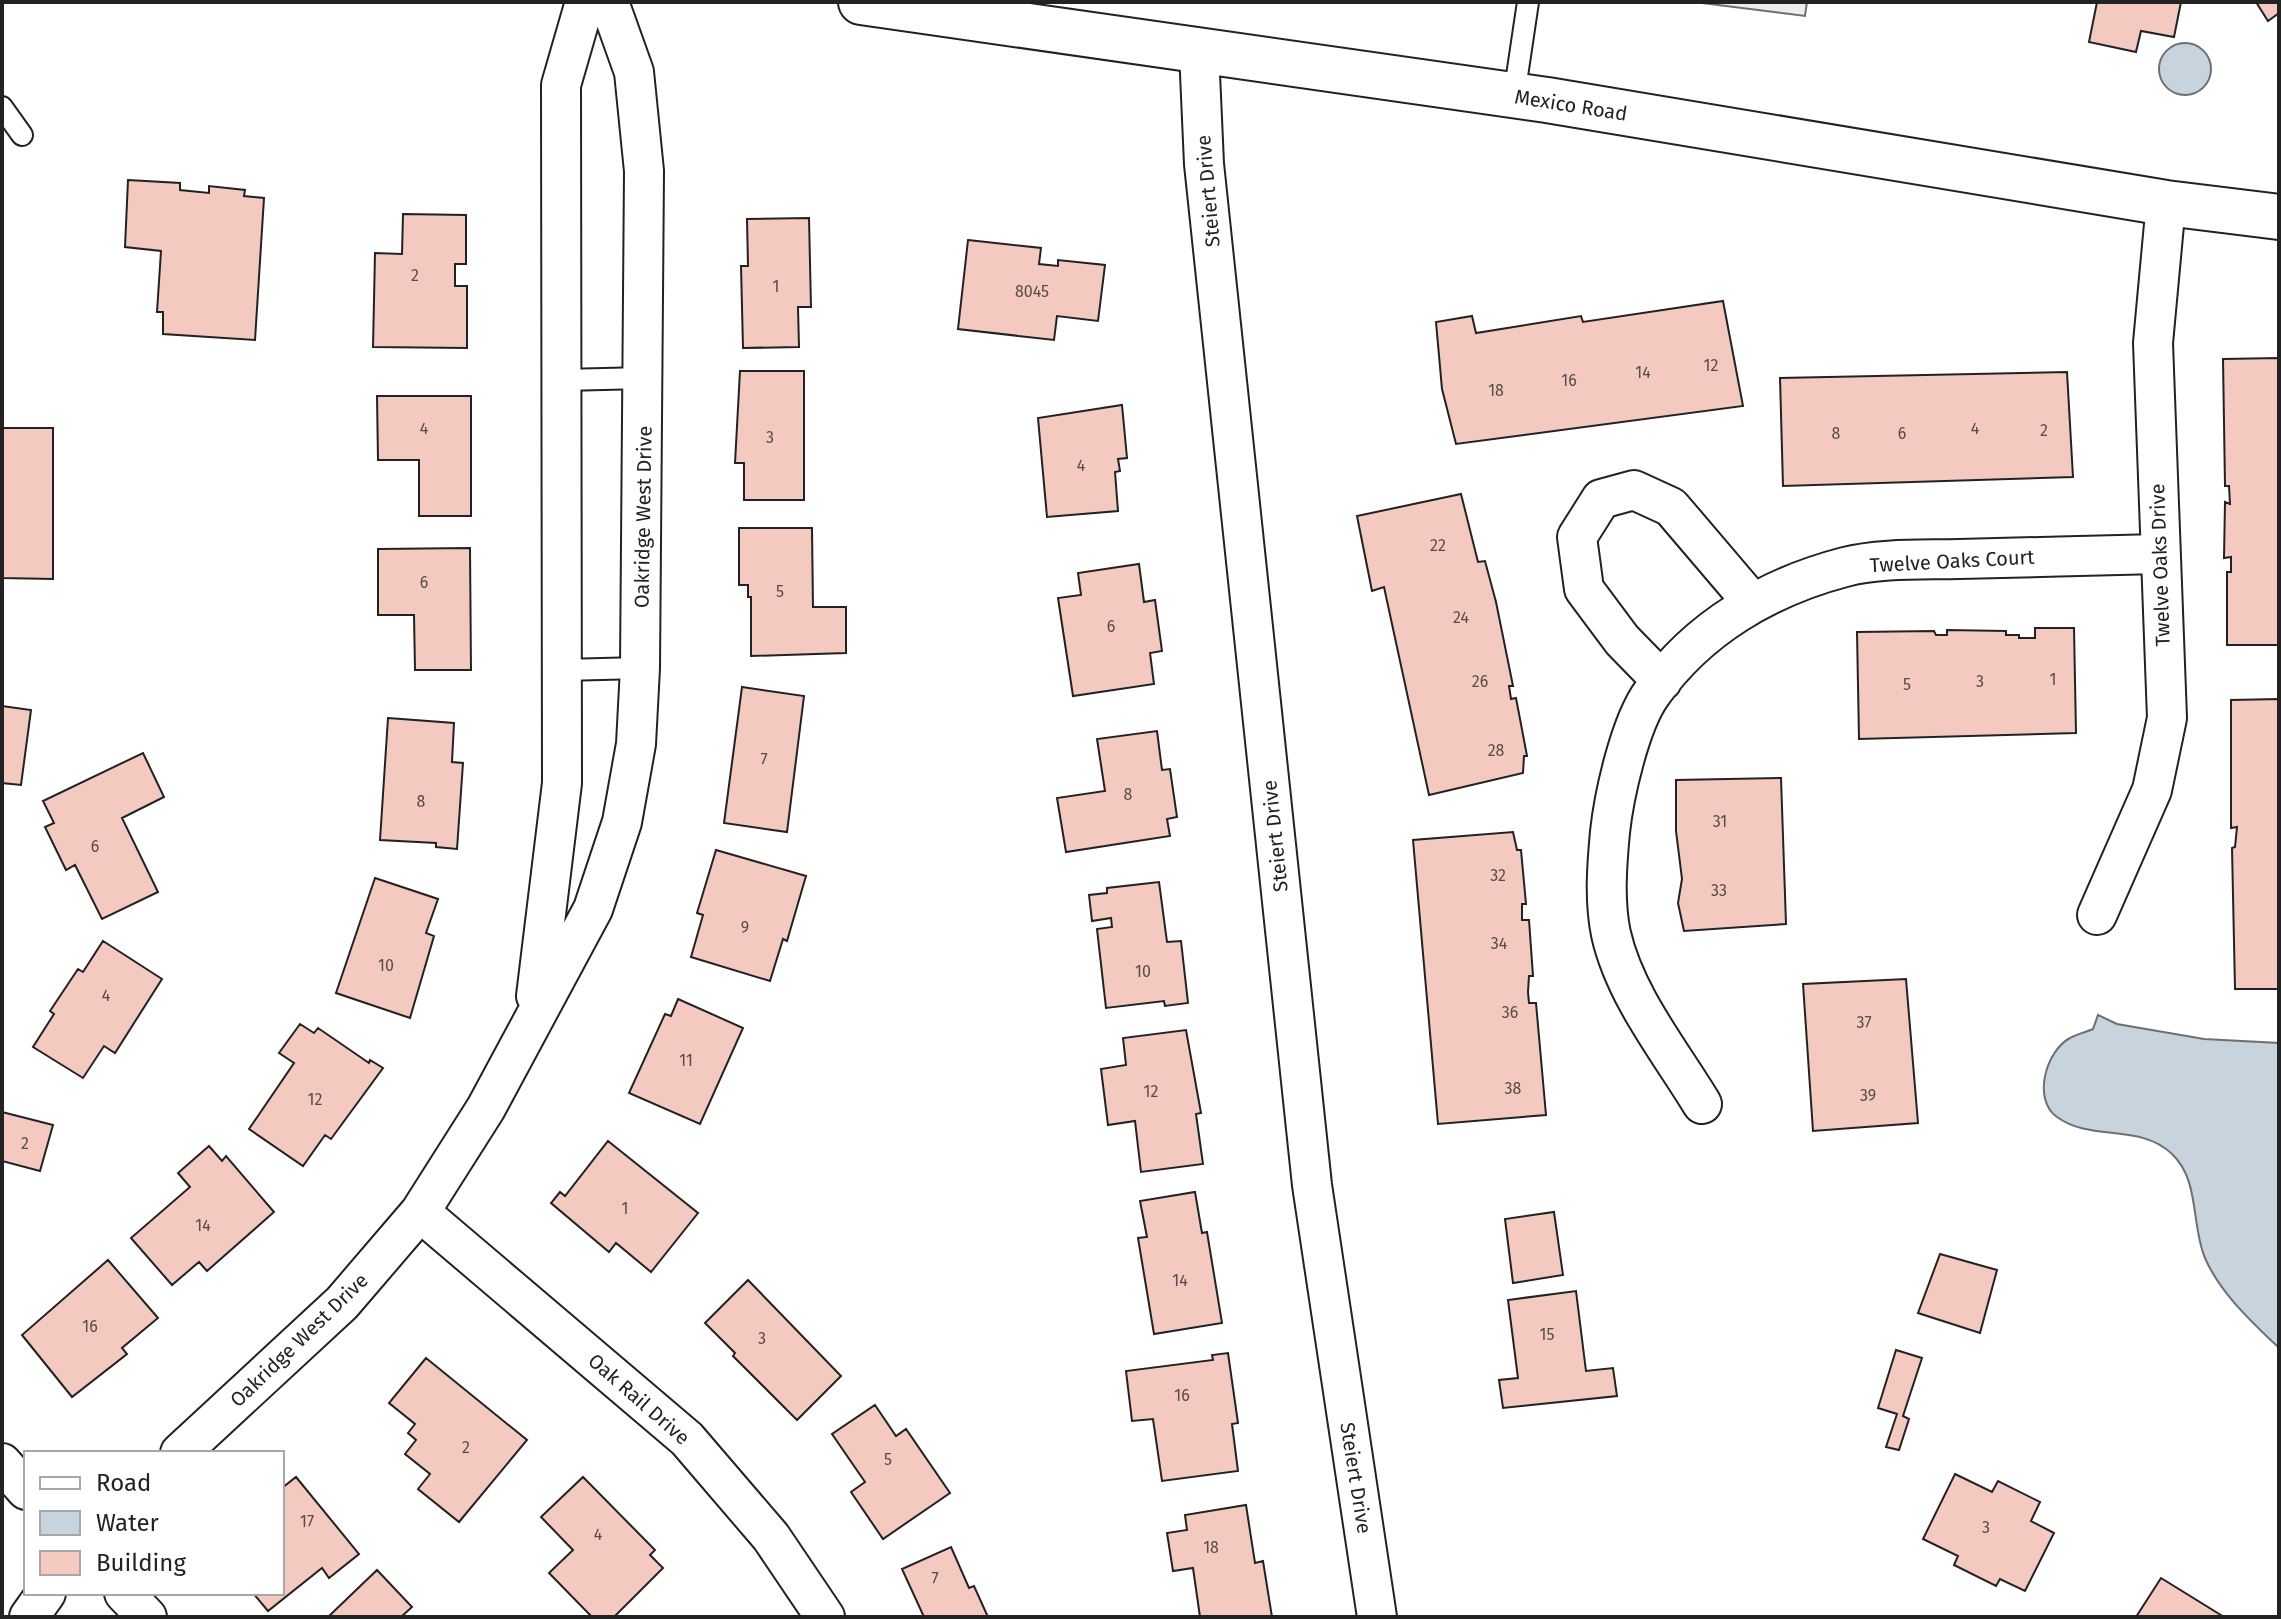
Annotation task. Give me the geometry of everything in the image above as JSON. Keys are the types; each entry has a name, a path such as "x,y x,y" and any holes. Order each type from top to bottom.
{"main road":[{"name":"Mexico Road","path":"861,2 1514,96 2166,203 2279,217"}],"street":[{"name":"Oakridge West Drive","path":"534,1015 562,783 561,85 585,2"},
{"name":"Oakridge West Drive","path":"182,1451 342,1303 420,1212 486,1108 593,909 622,822 636,744 640,668 644,171 634,72 609,2"},
{"name":"Steiert Drive","path":"1199,51 1204,164 1310,1169 1377,1617"},
{"name":"Twelve Oaks Drive","path":"2097,915 2152,790 2167,718 2153,343 2166,203"},
{"path":"1662,681 1622,640 1584,589 1577,537 1601,499 1634,490 1671,507 1752,602"},
{"name":"Twelve Oaks Court","path":"1702,1104 1635,995 1611,934 1606,867 1613,810 1627,754 1650,695 1684,656 1738,610 1786,587 1848,567 1930,560 2159,554"},
{"name":"Oak Rail Drive","path":"420,1212 687,1439 771,1537 825,1617"},
{"path":"2,1463 24,1488"},
{"path":"29,1617 45,1595"},
{"path":"126,1595 147,1617"}],"lane":[{"path":"1514,96 1528,2"},
{"path":"2,107 22,135"},
{"path":"563,380 644,378"},
{"path":"563,670 640,668"}],"shaded area":[{"path":"1694,2 1807,2 1805,16"}],"water":[{"path":"2185,43 2204,50 2211,69 2204,88 2185,95 2166,88 2159,69 2166,50"},
{"path":"2098,1015 2117,1024 2204,1039 2279,1043 2279,1348 2238,1306 2211,1271 2201,1245 2187,1177 2172,1154 2145,1139 2070,1124 2049,1109 2045,1099 2045,1076 2054,1053 2073,1037 2093,1029"}],"building":[{"path":"2097,2 2181,2 2174,37 2141,31 2136,52 2089,42"},
{"path":"2256,2 2279,2 2279,13 2268,21"},
{"path":"128,180 180,183 180,190 209,193 209,186 245,190 244,196 264,198 255,340 163,334 163,312 157,312 161,251 125,247"},
{"path":"403,214 466,215 466,264 455,264 455,286 467,286 467,348 373,347 375,253 402,254"},
{"path":"809,218 811,307 798,307 799,347 743,348 741,266 748,266 747,219"},
{"path":"968,240 1041,248 1039,264 1058,266 1058,260 1105,265 1098,321 1057,316 1054,340 958,329"},
{"path":"1723,301 1743,406 1456,444 1442,389 1436,322 1472,316 1476,333 1581,316 1583,322"},
{"path":"2279,358 2279,645 2227,645 2227,572 2231,572 2231,557 2224,558 2225,502 2230,504 2229,486 2225,486 2223,359"},
{"path":"740,371 804,371 804,500 744,500 744,463 735,463"},
{"path":"2067,372 2073,477 1783,486 1780,378"},
{"path":"377,396 471,396 471,516 419,516 419,460 378,460"},
{"path":"1122,405 1127,458 1118,459 1120,471 1115,472 1118,511 1047,517 1038,418"},
{"path":"2,428 53,428 53,579 2,578"},
{"path":"1461,494 1478,562 1485,561 1496,602 1513,686 1509,686 1511,699 1516,698 1527,756 1524,756 1523,773 1429,795 1384,587 1372,591 1357,516"},
{"path":"739,528 812,528 813,607 846,607 846,653 751,656 751,597 748,597 748,585 739,585"},
{"path":"470,548 471,670 415,670 414,615 378,615 378,549"},
{"path":"1139,564 1144,602 1155,600 1162,651 1150,653 1154,684 1073,696 1058,598 1081,595 1078,573"},
{"path":"2035,628 2074,628 2076,733 1859,739 1857,632 1934,631 1936,635 1947,635 1947,630 2006,631 2006,635 2035,638"},
{"path":"742,687 804,696 787,832 724,823"},
{"path":"2279,699 2279,989 2235,989 2232,848 2235,847 2237,827 2231,828 2231,700"},
{"path":"2,706 31,710 21,785 2,783"},
{"path":"388,718 454,723 452,762 463,763 457,849 436,847 436,843 380,840"},
{"path":"1157,731 1162,770 1170,769 1177,817 1167,819 1170,836 1066,852 1057,798 1105,791 1097,739"},
{"path":"143,753 164,797 122,818 158,892 102,919 75,865 66,870 45,827 54,823 43,801"},
{"path":"1781,778 1786,924 1684,931 1678,903 1682,879 1676,831 1676,780"},
{"path":"1513,832 1517,850 1521,850 1526,904 1522,904 1522,920 1529,920 1533,976 1529,976 1529,1003 1536,1003 1546,1115 1438,1124 1413,840"},
{"path":"716,850 806,876 787,941 783,939 770,981 691,957 703,915 697,913"},
{"path":"375,878 438,899 426,933 434,936 410,1018 336,993"},
{"path":"1159,882 1167,942 1181,941 1188,1003 1165,1006 1164,1001 1106,1008 1097,929 1112,927 1111,918 1092,921 1089,895 1107,893 1107,888"},
{"path":"103,941 162,979 115,1053 104,1046 83,1078 33,1047 54,1014 50,1011 78,969 83,972"},
{"path":"1906,979 1918,1123 1813,1131 1803,984"},
{"path":"678,999 743,1028 700,1124 629,1093 665,1014 671,1016"},
{"path":"300,1024 314,1033 318,1028 369,1063 370,1060 383,1068 331,1139 325,1135 303,1166 249,1129 294,1063 279,1053"},
{"path":"1186,1030 1201,1113 1196,1114 1203,1164 1141,1172 1135,1121 1108,1125 1101,1069 1126,1065 1123,1038"},
{"path":"2,1112 53,1125 40,1171 2,1161"},
{"path":"608,1141 698,1213 651,1272 616,1243 609,1252 551,1203 560,1192 565,1196"},
{"path":"209,1146 222,1161 226,1156 274,1212 207,1271 199,1262 172,1285 131,1238 190,1187 178,1173"},
{"path":"1195,1192 1202,1233 1207,1232 1222,1323 1154,1334 1138,1238 1147,1237 1140,1201"},
{"path":"1554,1212 1563,1275 1513,1283 1505,1219"},
{"path":"1940,1254 1997,1270 1980,1333 1918,1313"},
{"path":"108,1260 158,1318 122,1348 127,1354 72,1397 22,1335"},
{"path":"748,1280 841,1376 797,1420 705,1323"},
{"path":"1576,1291 1586,1371 1613,1368 1617,1396 1503,1408 1499,1380 1518,1378 1508,1300"},
{"path":"1896,1350 1922,1358 1903,1416 1909,1419 1899,1450 1886,1447 1897,1414 1878,1408"},
{"path":"1228,1353 1238,1423 1232,1424 1238,1471 1162,1481 1153,1419 1132,1421 1126,1371 1213,1360 1212,1355"},
{"path":"426,1358 527,1440 459,1522 418,1489 430,1474 405,1454 416,1440 408,1433 415,1424 389,1403"},
{"path":"875,1405 896,1436 906,1429 950,1493 883,1539 851,1492 865,1482 832,1434"},
{"path":"1955,1474 1992,1492 1998,1481 2040,1502 2031,1521 2054,1533 2025,1591 2000,1579 1996,1586 1954,1565 1958,1556 1923,1539"},
{"path":"296,1477 359,1554 329,1578 322,1568 268,1611 255,1595 284,1595 284,1486"},
{"path":"583,1477 655,1550 650,1555 663,1568 614,1617 592,1617 549,1573 573,1550 541,1517"},
{"path":"1246,1505 1255,1563 1263,1561 1272,1617 1200,1617 1193,1568 1173,1571 1167,1533 1187,1530 1185,1515"},
{"path":"951,1547 969,1588 974,1586 988,1617 924,1617 902,1569"},
{"path":"377,1570 412,1607 401,1617 328,1617"},
{"path":"2161,1578 2224,1617 2136,1617"}]}
